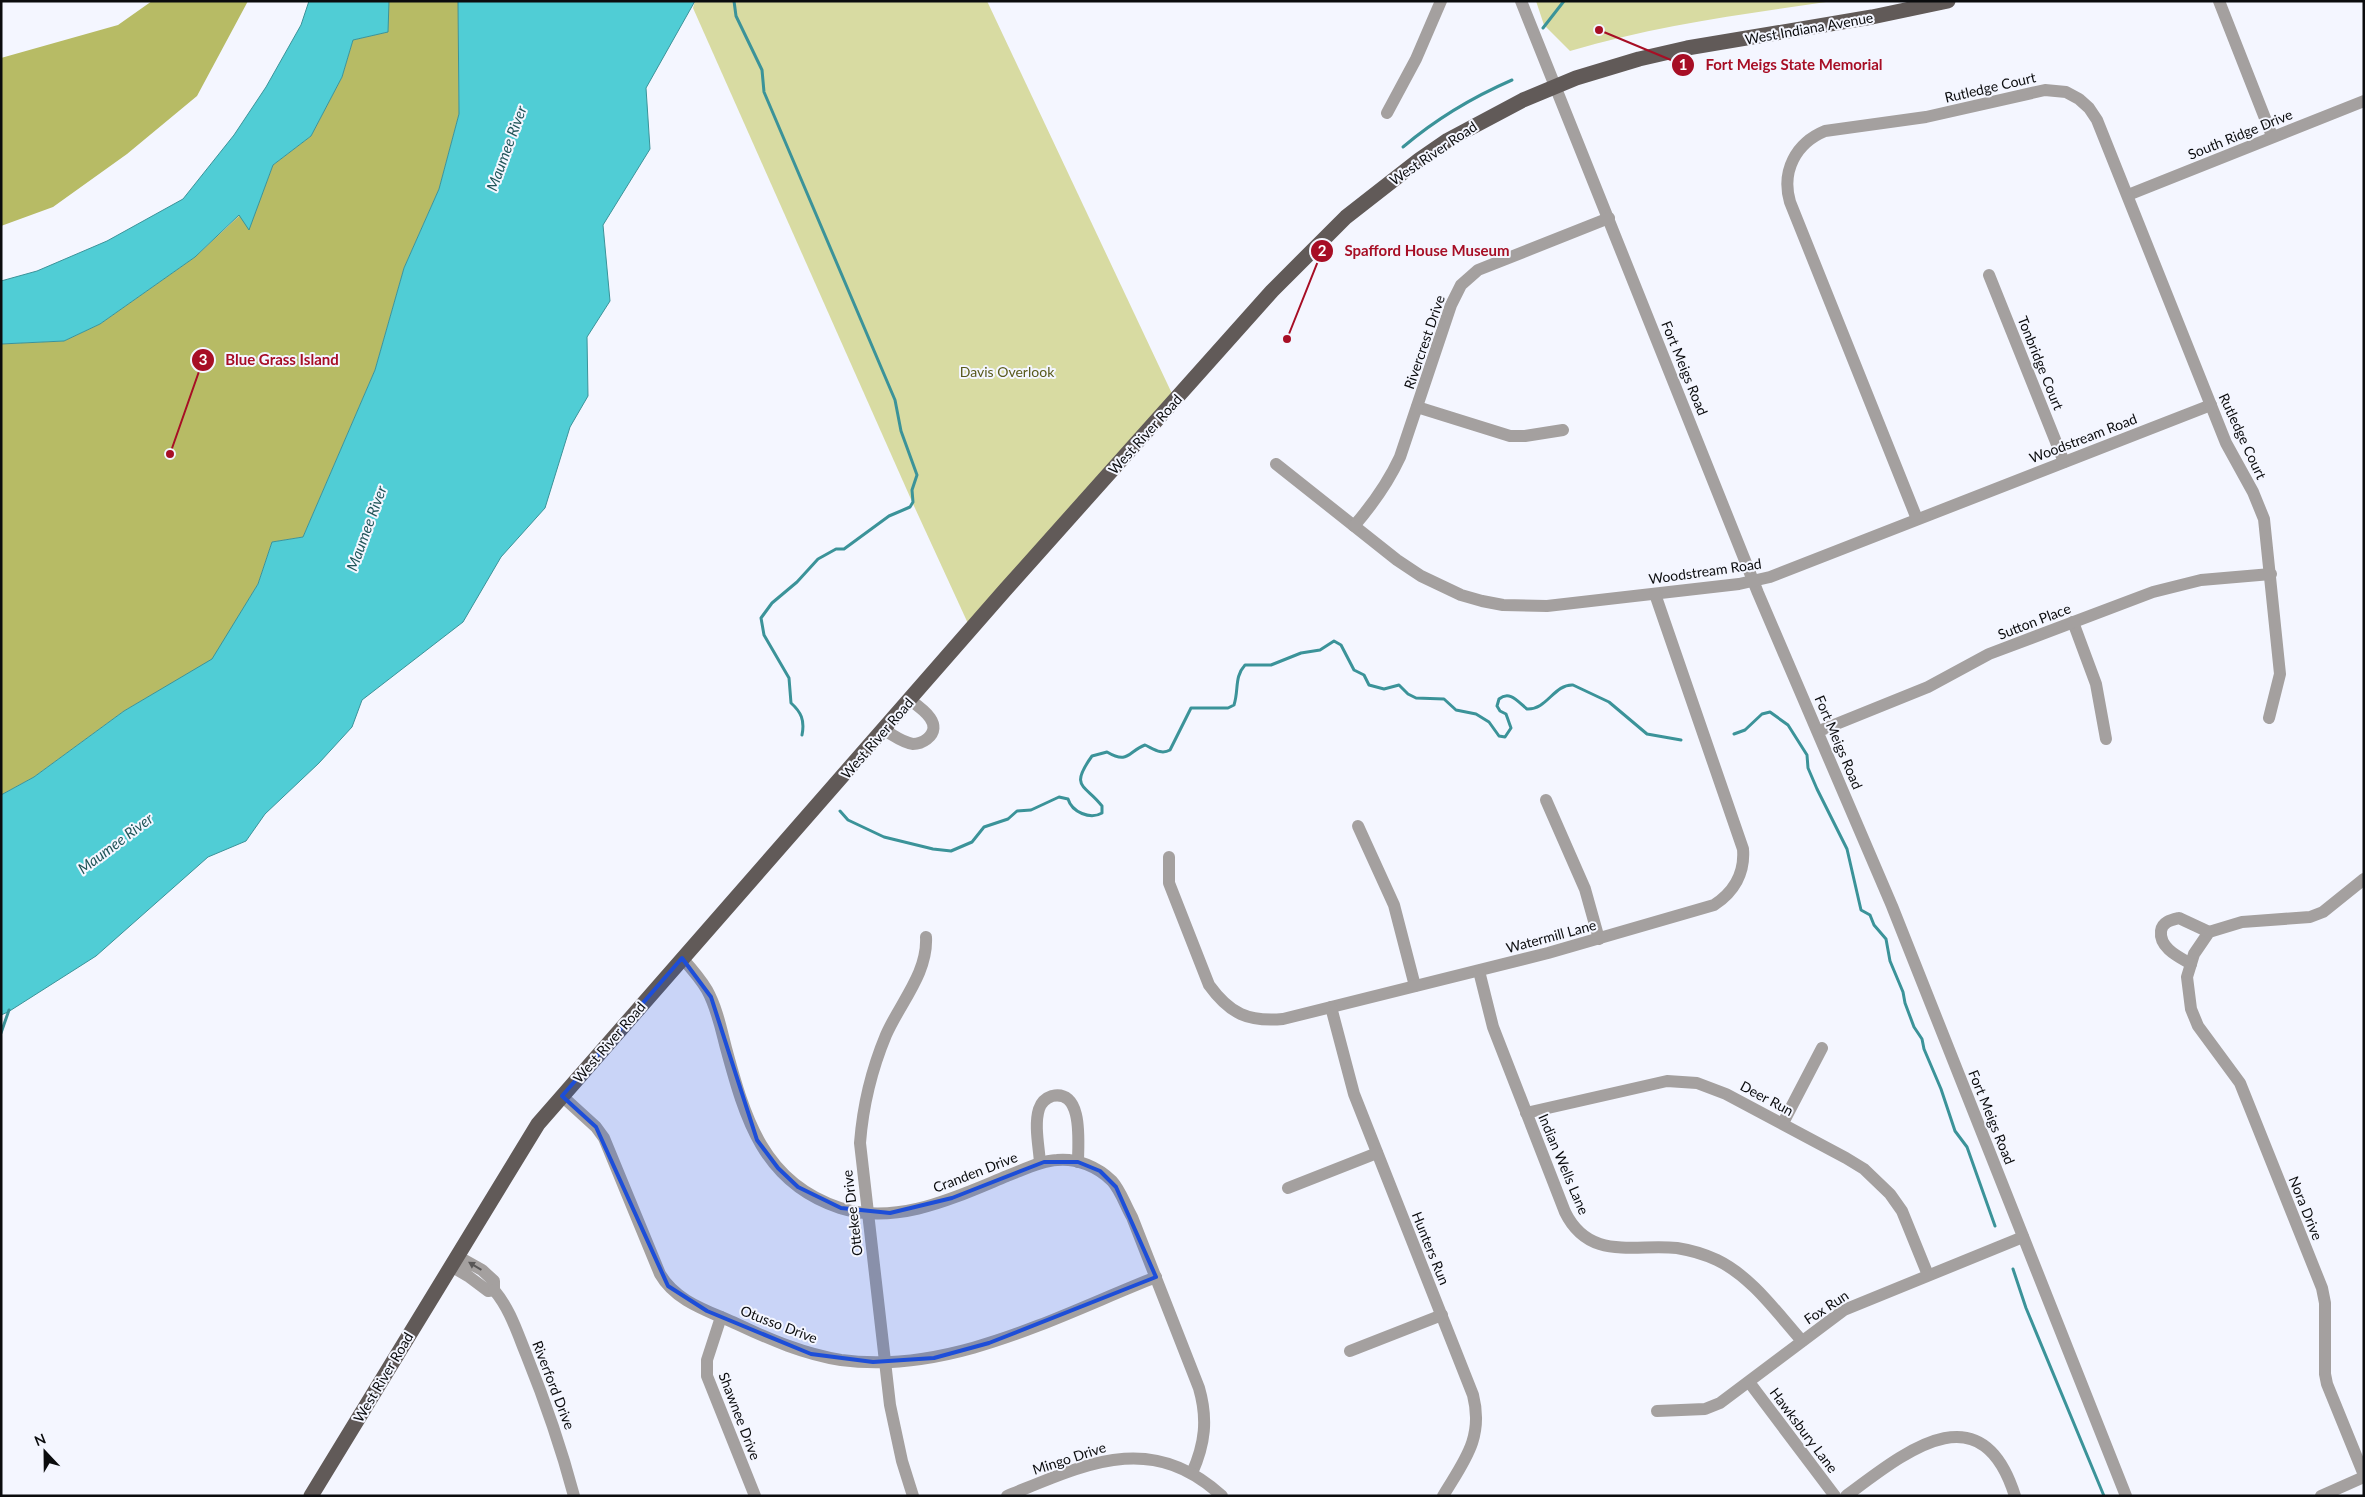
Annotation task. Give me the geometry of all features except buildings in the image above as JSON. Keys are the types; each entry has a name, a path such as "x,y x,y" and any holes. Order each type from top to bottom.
{"main road":[{"name":"West Indiana Avenue","path":"1555,86 1630,61 1688,48 1872,17 1948,1"},
{"name":"West River Road","path":"311,1496 538,1124 682,958 1272,290 1346,217 1411,166 1448,140 1482,121 1555,86"}],"street":[{"path":"1387,113 1416,59 1440,1"},
{"name":"Fort Meigs Road","path":"1522,1 1754,582 1892,906 2126,1496"},
{"path":"2219,1 2272,136"},
{"name":"Rutledge Court","path":"1917,519 1790,202 1787,180 1790,166 1796,152 1806,142 1825,131 1926,118 2033,92 2052,90 2066,92 2079,99 2094,114 2211,405 2233,456 2260,505 2266,533 2271,574 2280,674 2269,718"},
{"name":"South Ridge Drive","path":"2128,195 2272,136 2364,101"},
{"name":"Rivercrest Drive","path":"1354,526 1376,500 1392,476 1451,304 1466,279 1492,264 1609,218"},
{"name":"Tonbridge Court","path":"1989,275 2064,462"},
{"name":"Woodstream Road","path":"1276,464 1421,576 1461,595 1482,601 1504,605 1547,606 1754,582 2211,405"},
{"path":"1417,407 1488,431 1510,436 1525,436 1563,430"},
{"name":"Sutton Place","path":"1818,731 1928,687 1989,654 2153,592 2180,584 2271,574"},
{"name":"Watermill Lane","path":"1169,856 1169,883 1209,985 1217,997 1239,1014 1262,1020 1283,1019 1479,971 1714,905 1731,891 1739,878 1743,864 1743,849 1740,834 1655,594"},
{"path":"2073,622 2096,684 2106,738"},
{"path":"884,730 912,744 926,741 931,736 932,722 929,715 910,700"},
{"path":"1546,800 1585,889 1599,938"},
{"path":"1358,826 1394,904 1416,986"},
{"path":"2191,964 2164,945 2161,940 2162,928 2171,920 2179,918 2209,932 2242,922 2310,917 2323,912 2364,879"},
{"name":"Nora Drive","path":"2209,932 2198,948 2187,977 2191,1009 2198,1026 2240,1083 2322,1288 2325,1303 2325,1374 2327,1384 2364,1476"},
{"name":"Ottekee Drive","path":"914,1496 894,1433 884,1363 860,1143 867,1086 887,1032 923,963 927,950 926,937"},
{"name":"Cranden Drive","path":"682,958 695,973 710,997 748,1121 764,1152 787,1178 809,1194 841,1208 867,1213 890,1213 924,1207 1040,1164 1056,1160 1078,1162 1100,1171 1120,1192 1189,1360 1203,1402 1205,1432 1202,1447 1192,1474"},
{"name":"Indian Wells Lane","path":"1479,971 1493,1027 1565,1212 1573,1225 1584,1236 1597,1244 1612,1248 1677,1248 1692,1251 1719,1261 1753,1287 1802,1341"},
{"name":"Hunters Run","path":"1331,1007 1354,1094 1474,1395 1478,1417 1473,1445 1443,1496"},
{"path":"1783,1123 1822,1048"},
{"name":"Deer Run","path":"1526,1113 1667,1081 1682,1081 1712,1088 1783,1123 1846,1158 1875,1178 1902,1211 1928,1275"},
{"name":"Otusso Drive","path":"562,1096 596,1127 604,1138 664,1280 680,1297 763,1336 811,1354 884,1363 934,1358 962,1351 1156,1277"},
{"path":"1040,1164 1038,1110 1046,1099 1054,1096 1065,1097 1074,1107 1078,1122 1078,1162"},
{"path":"1288,1188 1377,1153"},
{"name":"Fox Run","path":"1657,1412 1713,1407 1844,1310 2023,1237"},
{"name":"Riverford Drive","path":"454,1261 488,1291 494,1290 503,1300 544,1398 574,1496"},
{"path":"1350,1351 1442,1315"},
{"name":"Shawnee Drive","path":"721,1317 708,1353 707,1376 755,1496"},
{"name":"Hawksbury Lane","path":"1749,1382 1834,1496"},
{"path":"1846,1496 1901,1456 1936,1440 1959,1437 1974,1441 1993,1452 2002,1465 2015,1496"},
{"name":"Mingo Drive","path":"1007,1496 1076,1468 1118,1458 1153,1459 1192,1474 1222,1496"},
{"path":"2321,1496 2364,1476"}],"highlighted area":[{"path":"682,958 711,997 757,1140 778,1168 798,1187 841,1208 890,1213 952,1198 1044,1162 1078,1162 1100,1171 1116,1187 1156,1277 989,1343 934,1358 873,1362 811,1354 707,1311 668,1286 596,1127 562,1096"}],"green space":[{"path":"152,1 248,1 197,96 127,154 53,207 1,226 1,58 118,25"},
{"path":"389,1 458,1 459,114 439,189 404,268 375,370 303,537 272,542 258,584 213,659 124,711 34,777 1,795 1,344 64,341 100,324 195,257 240,215 249,229 273,165 311,136 342,77 353,40 387,32"},
{"name":"Davis Overlook","path":"695,1 987,1 1175,400 971,630 693,8"},
{"path":"1536,1 1833,1 1668,27 1570,51 1544,25"}],"water":[{"path":"309,1 389,1 388,32 353,40 342,77 311,136 273,165 249,230 239,215 195,257 100,324 64,341 1,344 1,281 37,271 107,241 183,199 234,135 266,87 301,25"},
{"name":"Maumee River","path":"458,1 695,1 646,88 650,149 603,225 610,301 587,337 588,396 570,427 545,508 501,557 463,622 362,700 352,727 319,763 265,814 246,841 208,857 96,956 1,1015 1,795 34,777 124,711 212,659 258,584 272,542 303,537 375,370 404,268 439,189 459,114"}],"waterway":[{"path":"734,1 736,16 762,70 764,92 895,400 901,431 917,475 912,490 913,502 910,507 889,516 844,549 836,549 818,559 797,582 772,603 761,618 764,635 789,678 791,703 800,713 802,735"},
{"path":"1543,28 1564,1"},
{"path":"1403,147 1455,109 1512,80"},
{"path":"840,811 848,820 884,837 933,849 951,851 972,842 984,827 1008,819 1017,811 1031,810 1059,797 1068,799 1073,808 1082,814 1097,815 1102,813 1102,806 1085,789 1081,780 1081,774 1092,756 1107,752 1114,756 1124,757 1145,745 1161,752 1170,750 1191,708 1228,708 1234,705 1239,674 1245,665 1271,665 1301,653 1320,650 1334,641 1341,645 1354,670 1364,675 1369,685 1384,689 1399,685 1408,694 1416,698 1444,699 1456,710 1476,714 1489,722 1499,736 1505,737 1511,728 1506,714 1500,711 1497,706 1499,699 1510,696 1527,709 1534,708 1540,706 1561,688 1573,685 1609,702 1647,734 1681,740"},
{"path":"1734,734 1745,730 1762,714 1770,712 1788,725 1807,755 1808,768 1847,849 1861,910 1870,915 1874,925 1886,939 1890,961 1903,992 1914,1027 1922,1039 1955,1131 1967,1147 1995,1226"},
{"path":"1,1033 9,1010"},
{"path":"2013,1269 2026,1308 2104,1496"}],"place":[{"name":"Fort Meigs State Memorial","path":"1599,30"},
{"name":"Spafford House Museum","path":"1287,339"},
{"name":"Blue Grass Island","path":"170,454"}]}
